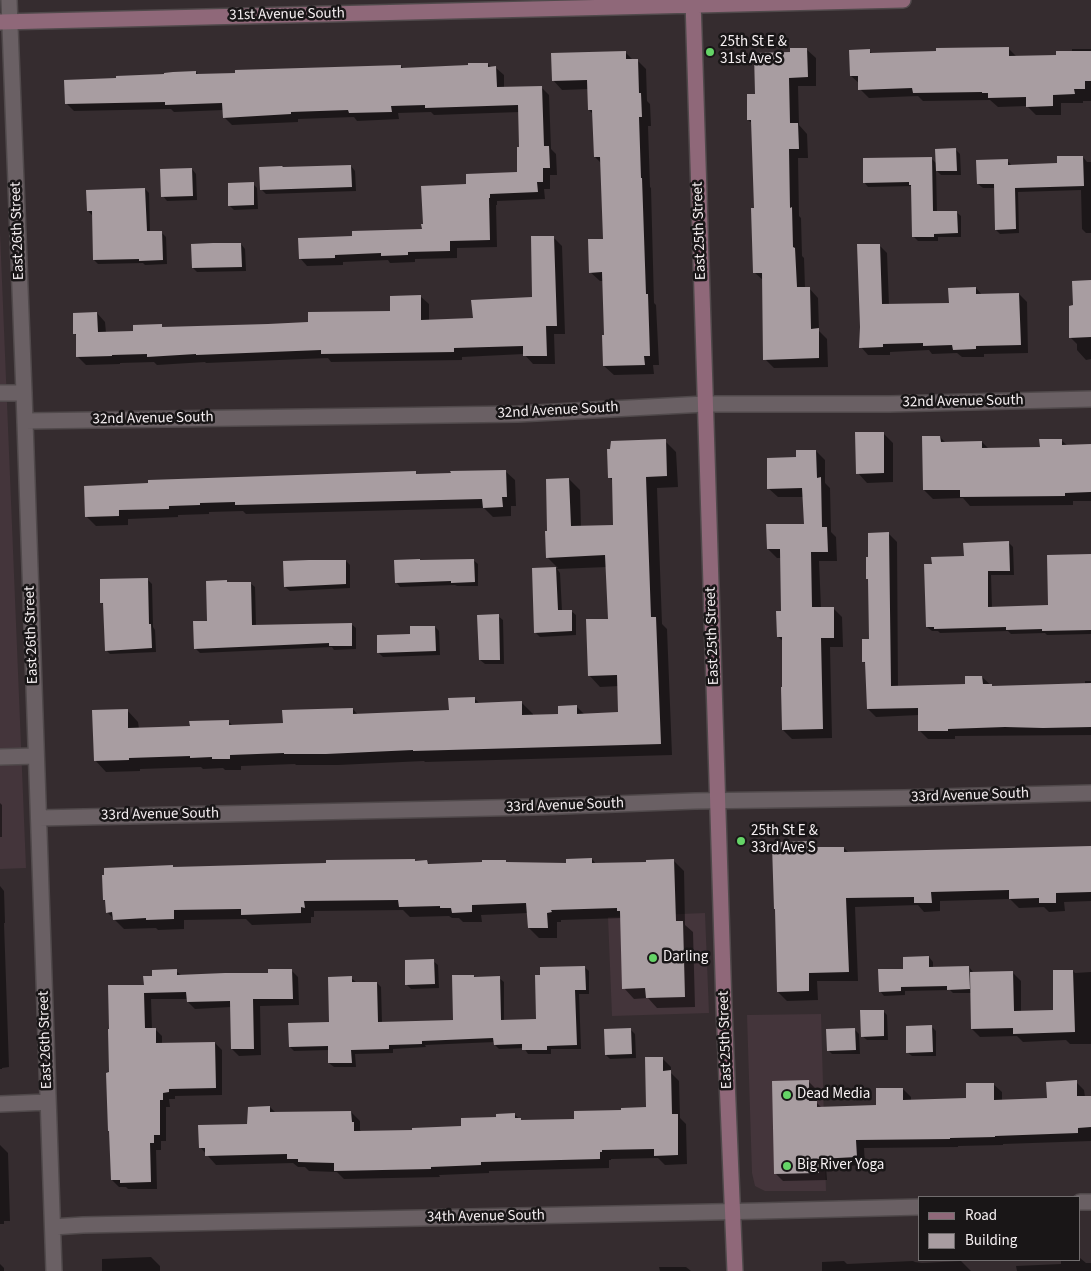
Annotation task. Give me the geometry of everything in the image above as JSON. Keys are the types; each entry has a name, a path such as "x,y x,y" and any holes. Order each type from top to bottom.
{"street":[{"name":"East 26th Street","path":"9,0 5,21 24,393 54,1271"},
{"name":"31st Avenue South","path":"5,21 693,3 903,0"},
{"name":"East 25th Street","path":"693,3 734,1271"},
{"path":"0,393 24,393"},
{"name":"32nd Avenue South","path":"25,421 518,414 705,404 889,404 1091,399"},
{"path":"0,757 36,756"},
{"name":"33rd Avenue South","path":"38,818 536,807 718,800 1091,793"},
{"path":"0,1104 48,1102"},
{"name":"34th Avenue South","path":"53,1227 918,1207"}],"shaded area":[{"path":"0,232 26,868 0,869"},
{"path":"705,913 709,1013 612,1016 608,917"},
{"path":"821,1014 826,1191 765,1191 755,1186 752,1173 747,1015"}],"building":[{"path":"1009,47 1009,56 1056,55 1056,51 1091,51 1091,81 1085,81 1085,89 1074,89 1075,94 1053,95 1053,106 1026,107 1026,97 988,98 988,93 982,92 913,93 912,88 858,90 858,76 850,76 849,50 870,49 870,53 936,51 936,48"},
{"path":"790,48 807,48 808,77 789,78 790,123 798,123 799,149 789,149 790,208 792,207 797,287 810,287 811,329 819,328 819,358 763,360 762,273 753,273 751,208 754,208 751,120 747,120 747,94 755,94 754,53 790,52"},
{"path":"626,51 626,59 638,59 639,93 641,93 642,117 639,117 641,178 650,356 644,356 645,365 603,366 602,272 589,273 588,239 603,239 600,157 594,157 592,110 588,110 587,80 552,81 551,53"},
{"path":"468,63 488,63 488,67 496,66 497,87 542,86 544,146 549,146 550,168 543,168 543,182 537,182 538,192 490,194 490,240 450,241 450,251 408,252 408,255 381,256 381,253 335,255 335,258 299,259 298,238 352,236 352,231 422,229 421,186 466,184 466,174 517,172 517,147 519,147 518,105 425,108 425,105 391,106 392,112 349,113 348,110 291,112 291,114 223,118 222,103 165,105 165,102 65,104 64,80 116,78 116,76 196,71 196,74 235,73 235,70 401,65 401,68 468,65"},
{"path":"956,148 957,171 936,171 935,149"},
{"path":"1057,156 1083,156 1084,186 1015,188 1016,229 995,230 994,184 977,184 976,160 1008,159 1008,165 1057,163"},
{"path":"932,157 933,211 957,211 958,233 934,234 934,237 912,237 911,185 909,185 909,182 863,183 863,158"},
{"path":"351,165 352,187 260,190 259,167"},
{"path":"192,168 193,196 161,197 160,169"},
{"path":"254,182 254,205 228,206 228,183"},
{"path":"145,188 147,231 162,231 163,260 93,260 92,211 87,211 86,190"},
{"path":"531,236 554,236 557,326 546,326 547,356 523,356 523,346 454,348 454,352 321,354 321,350 147,357 147,354 76,357 76,334 73,334 73,313 97,312 98,332 133,331 133,325 162,324 162,327 308,322 308,312 390,311 390,296 421,295 421,320 473,318 471,300 532,297"},
{"path":"241,243 242,267 192,268 191,244"},
{"path":"857,244 880,244 882,304 949,303 948,288 976,287 976,294 1019,293 1021,345 976,346 976,349 953,350 952,345 923,346 923,343 883,344 883,347 859,348"},
{"path":"1091,280 1091,337 1069,338 1069,306 1073,305 1072,281"},
{"path":"855,432 884,432 884,473 856,474"},
{"path":"922,436 940,436 941,442 982,441 982,448 1040,447 1039,439 1062,439 1062,445 1091,444 1091,492 1065,493 1065,496 960,497 960,490 923,490"},
{"path":"666,439 667,476 646,477 651,617 656,617 661,744 326,754 284,753 230,755 230,759 212,759 212,757 190,758 190,756 94,761 92,710 128,709 128,728 190,726 189,721 229,720 229,725 283,723 282,710 353,708 353,714 449,710 448,698 475,697 475,703 522,701 522,715 558,714 558,706 577,705 577,714 618,712 617,675 588,676 586,619 608,619 605,555 546,558 546,479 569,478 571,526 613,525 612,478 608,478 607,449 610,449 611,441"},
{"path":"796,450 816,450 817,478 821,477 822,527 827,527 828,552 811,552 812,607 834,607 834,638 821,638 823,729 782,730 782,637 777,637 776,611 781,611 780,549 767,549 766,524 804,524 802,488 767,489 767,458 796,457"},
{"path":"506,470 507,497 502,497 503,507 483,508 482,499 235,505 235,502 169,506 169,509 119,510 119,516 85,517 84,486 148,483 148,480 416,471 416,474"},
{"path":"889,532 891,686 965,684 965,676 982,676 983,684 992,684 992,686 1091,683 1091,727 1005,727 918,731 918,708 867,709 865,662 862,662 862,639 869,639 868,579 866,579 868,533"},
{"path":"1009,541 1010,571 988,571 988,607 1048,605 1047,555 1091,554 1091,630 1042,631 1042,629 1006,630 1006,627 934,629 934,627 926,627 924,564 932,564 931,557 964,556 963,543"},
{"path":"474,559 475,582 395,583 394,560"},
{"path":"346,560 346,584 284,587 283,561"},
{"path":"556,567 558,610 572,610 572,631 534,633 532,568"},
{"path":"148,578 149,624 151,624 152,648 105,651 103,603 100,603 100,579"},
{"path":"227,580 227,582 251,582 252,625 352,623 352,646 329,646 329,643 194,649 193,621 207,621 206,581"},
{"path":"499,614 500,660 479,660 477,615"},
{"path":"410,626 435,626 436,651 377,653 377,635 410,634"},
{"path":"811,841 811,847 844,847 844,852 1091,846 1091,892 1056,893 1056,903 1039,903 1039,898 1009,899 1009,890 931,892 932,903 914,903 914,897 846,898 849,972 809,973 809,991 777,992 772,845 779,845 778,842"},
{"path":"592,858 592,863 646,862 646,860 674,859 676,921 683,921 685,997 646,998 645,988 622,989 620,911 617,911 617,908 551,910 552,912 547,913 548,928 528,928 526,903 472,905 472,912 452,913 451,908 440,908 440,906 399,907 398,900 304,901 305,908 301,907 301,913 241,915 241,909 174,910 174,919 113,920 112,912 106,913 105,900 103,900 102,875 104,875 104,868 326,863 326,860 415,859 415,861 427,860 428,864 482,862 482,860 566,863 566,859"},
{"path":"929,956 929,967 969,966 970,989 947,990 947,986 901,987 901,991 879,992 878,969 903,969 903,957"},
{"path":"434,959 435,984 405,985 405,960"},
{"path":"585,966 586,990 575,990 577,1045 547,1046 547,1050 522,1050 522,1044 494,1045 493,1038 422,1041 422,1044 389,1045 389,1049 351,1050 352,1063 328,1063 328,1046 289,1047 288,1023 329,1022 328,977 352,976 352,982 377,982 378,1022 453,1020 452,975 474,975 474,977 500,976 501,1020 536,1019 535,975 540,975 540,967"},
{"path":"177,969 177,975 268,973 268,969 292,969 293,999 253,999 254,1049 231,1049 230,1001 187,1002 186,992 144,993 145,1028 156,1028 156,1043 215,1042 216,1088 169,1089 169,1092 163,1093 163,1100 160,1100 160,1135 154,1135 154,1143 150,1143 151,1182 120,1183 120,1180 111,1180 108,1131 106,1073 109,1072 108,985 144,985 143,976 152,976 152,970"},
{"path":"1053,970 1073,970 1075,1032 1013,1034 1013,1028 971,1029 970,972 1013,971 1014,1011 1053,1010"},
{"path":"860,1010 884,1010 884,1036 861,1037"},
{"path":"932,1025 933,1052 906,1053 906,1026"},
{"path":"631,1028 632,1054 605,1055 604,1029"},
{"path":"855,1028 856,1050 827,1051 826,1029"},
{"path":"645,1057 663,1057 663,1071 671,1070 672,1114 678,1114 678,1155 654,1156 654,1149 602,1150 600,1152 600,1159 481,1162 481,1165 431,1167 431,1169 334,1171 334,1163 298,1162 298,1159 287,1159 287,1154 205,1156 205,1148 199,1148 198,1125 247,1124 248,1107 270,1106 270,1112 351,1111 354,1131 412,1130 412,1128 461,1126 461,1118 496,1117 496,1114 515,1113 515,1118 521,1118 521,1120 574,1119 574,1111 621,1110 621,1108 646,1107"},
{"path":"809,1080 809,1101 817,1101 817,1107 876,1105 876,1088 903,1088 903,1100 966,1098 966,1083 994,1083 994,1100 1047,1098 1046,1082 1077,1080 1077,1096 1091,1096 1091,1127 1078,1128 1078,1133 950,1139 856,1140 857,1157 818,1159 819,1173 774,1174 772,1081"}],"place":[{"name":"25th St E & 31st Ave S","path":"710,52"},
{"name":"25th St E & 33rd Ave S","path":"741,841"},
{"name":"Darling","path":"653,958"},
{"name":"Dead Media","path":"787,1095"},
{"name":"Big River Yoga","path":"787,1166"}]}
